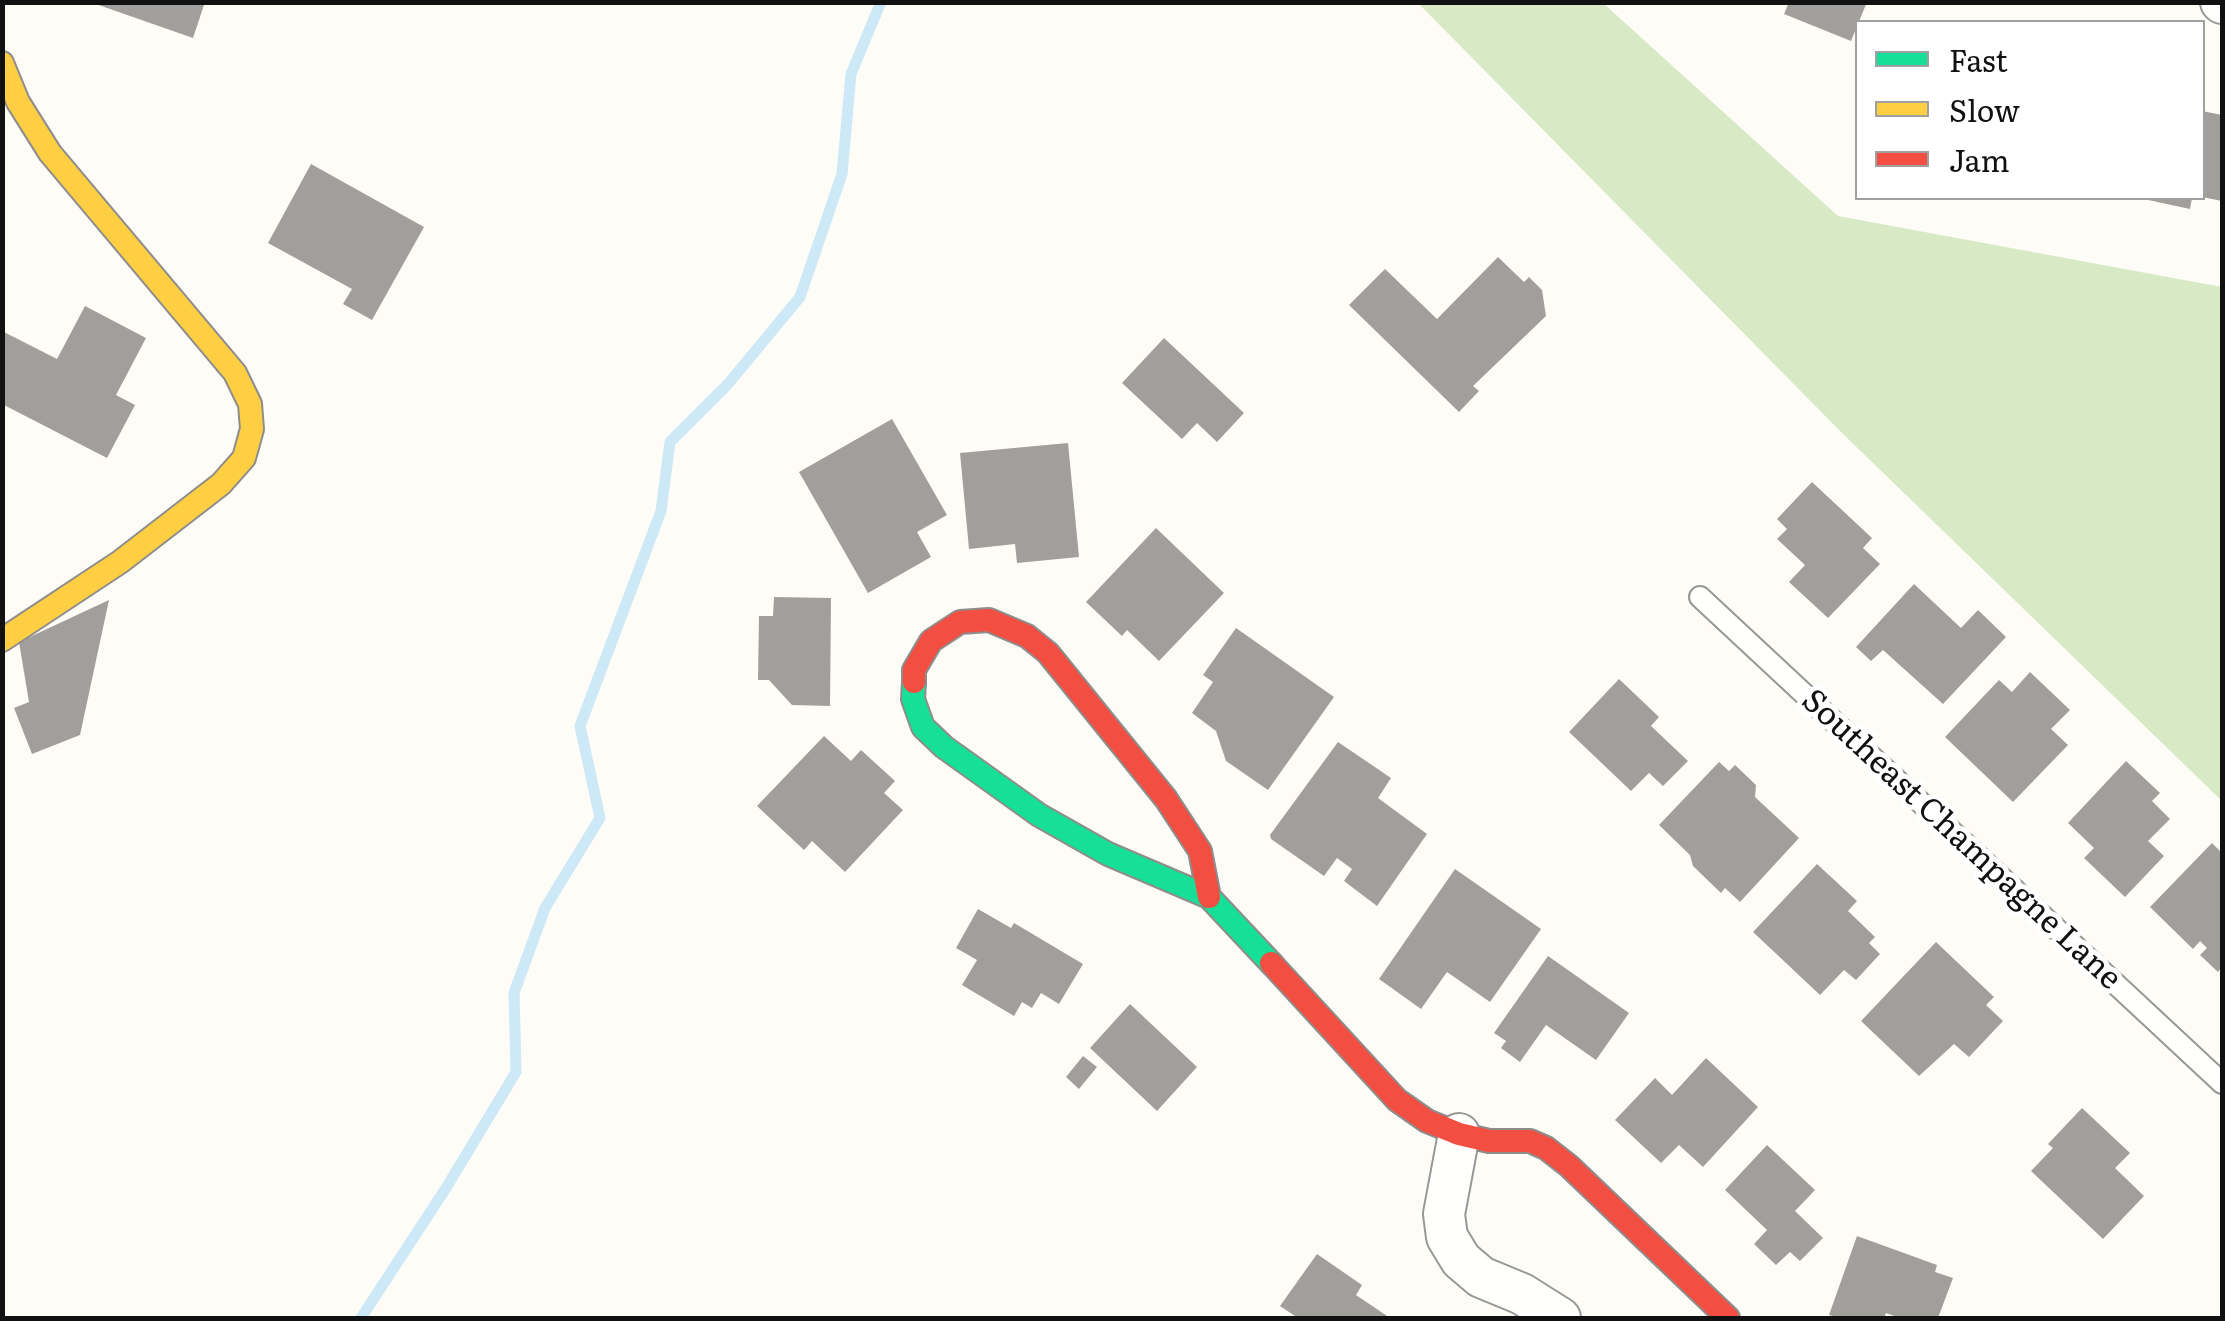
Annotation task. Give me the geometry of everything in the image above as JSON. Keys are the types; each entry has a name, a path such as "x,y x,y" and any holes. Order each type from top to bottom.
{"street":[{"path":"2,63 18,102 50,153 235,373 250,404 252,429 244,458 221,484 120,562 2,640"},
{"path":"1209,897 1200,851 1166,799 1048,653 1027,636 989,620 960,622 931,641 914,670 913,699 923,727 944,747 1073,835 1160,879 1209,897 1397,1100 1428,1121 1459,1134 1490,1142 1530,1141 1546,1148 1570,1166 1728,1318"},
{"path":"1459,1134 1444,1214 1447,1237 1461,1260 1481,1277 1522,1294 1560,1318"}],"lane":[{"name":"Southeast Champagne Lane","path":"1700,598 2222,1083"}],"green space":[{"path":"1418,3 1603,3 1838,216 2222,287 2222,801 1842,433"}],"building":[{"path":"90,2 205,2 193,38"},
{"path":"1789,2 1867,2 1860,20 1855,20 1851,41 1784,14"},
{"path":"2205,112 2222,115 2222,201 2205,198"},
{"path":"311,164 424,227 372,320 343,304 352,289 268,243"},
{"path":"2148,200 2192,200 2190,209"},
{"path":"1498,257 1524,282 1529,277 1542,290 1546,316 1473,386 1479,391 1459,412 1349,305 1385,269 1437,319"},
{"path":"85,306 146,338 116,395 135,405 107,458 2,404 2,331 57,359"},
{"path":"1164,338 1244,413 1217,442 1197,423 1182,439 1122,383"},
{"path":"892,419 947,515 917,532 931,557 868,593 799,472"},
{"path":"1068,443 1079,557 1017,563 1015,544 969,549 960,453"},
{"path":"1812,482 1872,538 1863,548 1880,564 1828,618 1789,582 1805,565 1777,539 1787,529 1777,519"},
{"path":"1156,528 1224,593 1159,661 1127,630 1122,636 1086,602"},
{"path":"1914,584 1961,628 1978,610 2006,637 1943,704 1883,650 1871,661 1856,647"},
{"path":"774,597 831,598 830,706 792,705 769,680 758,680 759,616 773,616"},
{"path":"109,600 80,735 32,754 14,708 29,702 19,642"},
{"path":"1236,628 1334,697 1268,790 1226,761 1216,731 1192,713 1213,682 1203,675"},
{"path":"2030,672 2070,710 2051,729 2068,745 2013,802 1945,737 1999,680 2012,692"},
{"path":"1619,679 1659,717 1651,726 1688,761 1663,786 1649,773 1631,791 1569,732"},
{"path":"824,736 851,761 861,750 895,781 884,793 903,810 845,872 812,841 804,850 757,806"},
{"path":"1338,742 1391,778 1378,798 1427,834 1377,906 1344,881 1352,869 1337,858 1324,876 1270,835"},
{"path":"2126,761 2160,793 2152,801 2170,819 2148,841 2164,856 2125,897 2084,858 2094,848 2068,823"},
{"path":"1719,762 1729,771 1735,765 1756,785 1755,797 1799,838 1740,902 1725,888 1721,893 1659,825"},
{"path":"2212,843 2222,853 2222,967 2218,972 2200,955 2207,948 2200,941 2193,949 2150,907"},
{"path":"1817,864 1857,901 1848,911 1875,937 1869,943 1880,954 1856,980 1844,970 1820,995 1753,932"},
{"path":"1455,869 1541,929 1490,1002 1447,972 1421,1009 1379,979"},
{"path":"978,909 1011,928 1014,923 1083,964 1059,1004 1041,993 1032,1008 1022,1002 1014,1016 962,985 977,960 956,948"},
{"path":"1936,942 1994,997 1986,1005 2003,1021 1969,1057 1954,1044 1919,1076 1861,1021"},
{"path":"1548,956 1629,1013 1596,1060 1546,1025 1520,1062 1501,1048 1506,1041 1494,1033"},
{"path":"1130,1004 1197,1067 1157,1111 1090,1048"},
{"path":"1083,1056 1097,1067 1079,1089 1066,1077"},
{"path":"1706,1058 1758,1107 1703,1167 1679,1145 1661,1163 1615,1120 1655,1078 1672,1095"},
{"path":"2082,1108 2130,1153 2115,1168 2144,1196 2103,1239 2031,1171 2053,1148 2048,1144"},
{"path":"1767,1145 1815,1190 1795,1211 1823,1238 1800,1261 1790,1252 1776,1265 1754,1244 1767,1230 1725,1190"},
{"path":"1857,1236 1937,1265 1935,1272 1953,1278 1938,1318 1900,1318 1886,1313 1884,1318 1829,1315"},
{"path":"1317,1254 1362,1285 1356,1295 1390,1318 1298,1318 1280,1306"}],"waterway":[{"path":"361,1318 516,1072 514,993 545,908 600,818 580,726 661,511 670,442 728,384 800,297 842,174 851,74 881,2"}],"traffic: fast":[{"path":"914,682 913,699 923,727 944,747 1039,815 1108,854 1209,897 1271,963"}],"traffic: slow":[{"path":"2,63 18,102 50,153 235,373 250,404 252,429 244,458 221,484 120,562 2,640"}],"traffic: jam":[{"path":"914,682 914,670 931,641 960,622 989,620 1027,636 1048,653 1166,799 1200,851 1209,897"},
{"path":"1271,963 1397,1100 1427,1121 1459,1134 1489,1141 1530,1141 1546,1148 1728,1318"}]}
